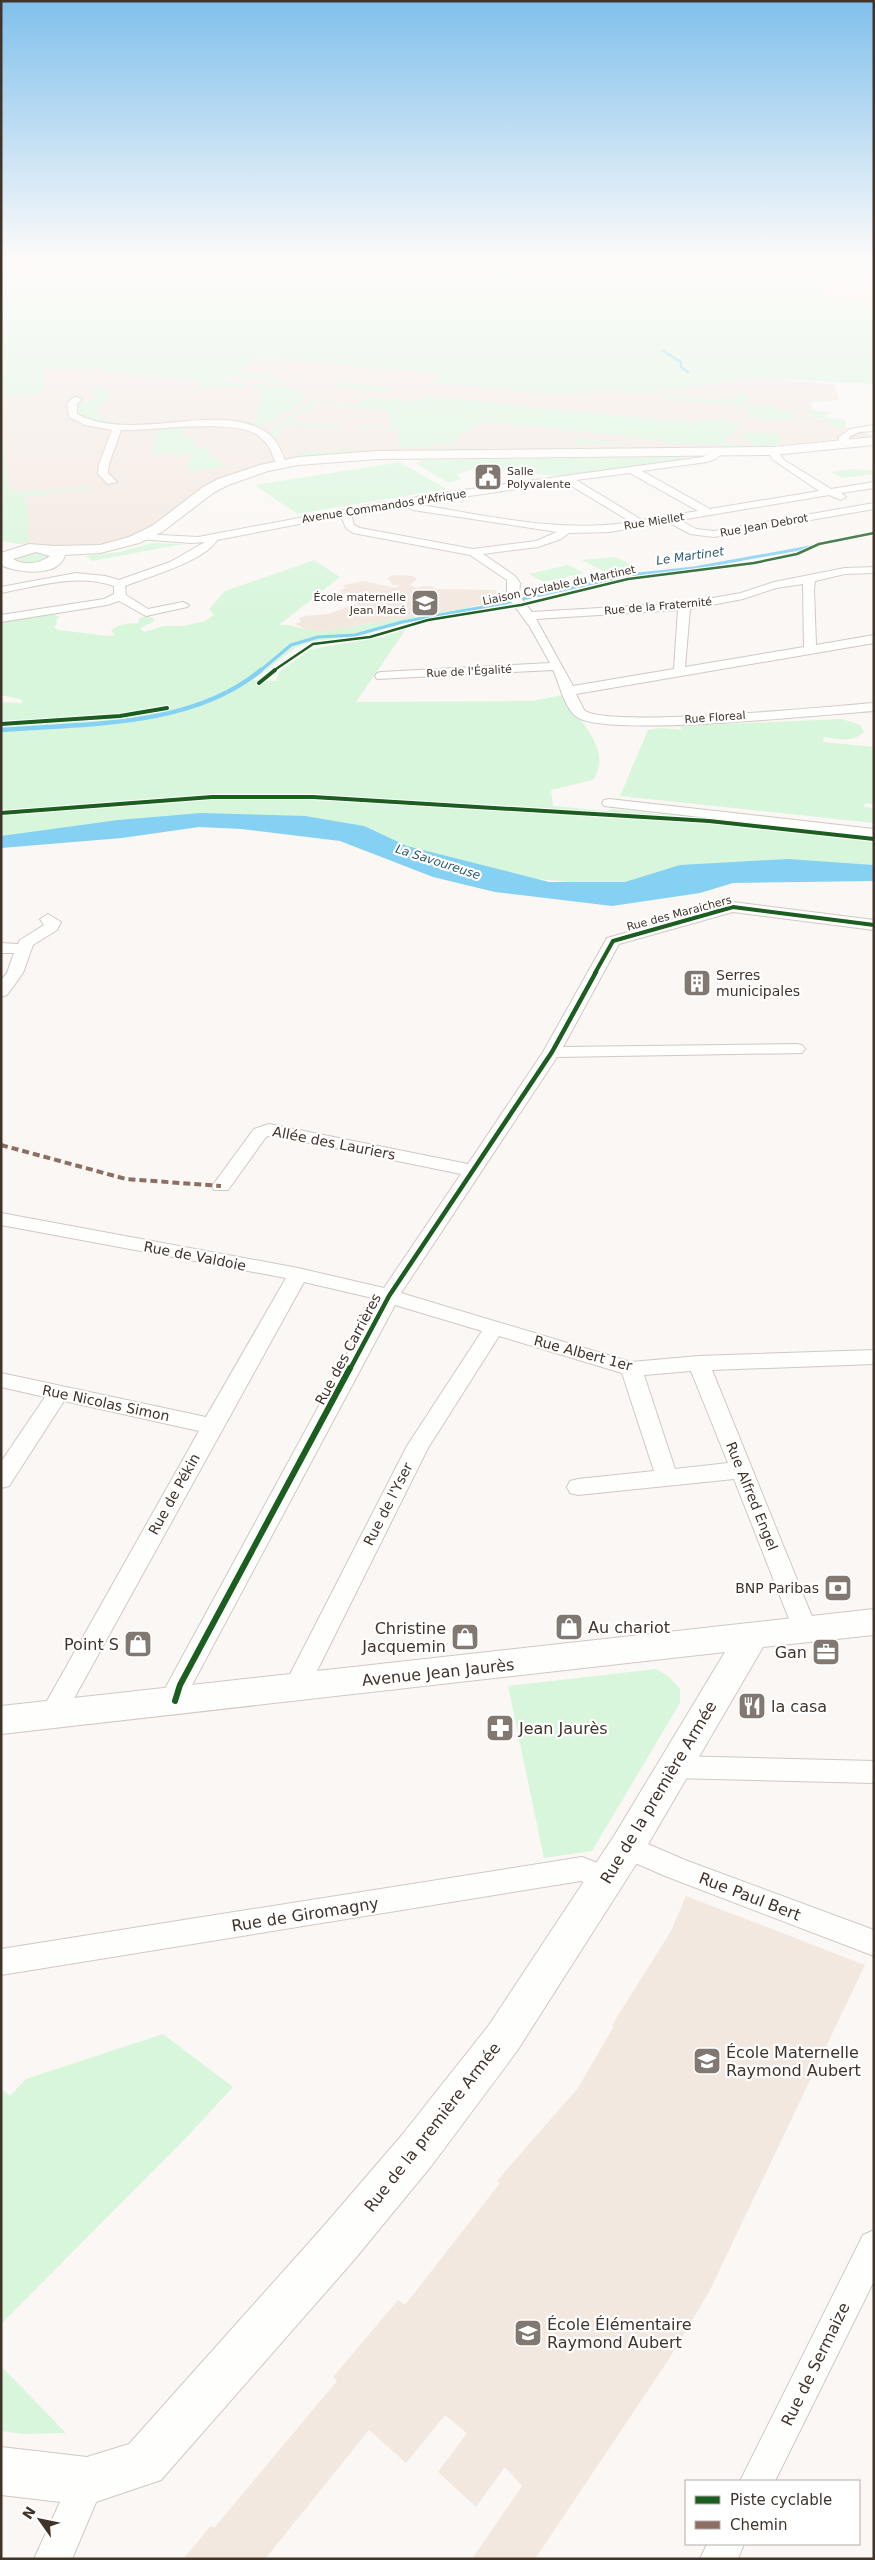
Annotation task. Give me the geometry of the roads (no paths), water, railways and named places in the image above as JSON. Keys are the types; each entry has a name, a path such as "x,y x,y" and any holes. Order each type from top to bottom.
{"main road":[{"name":"Avenue Commandos d'Afrique","path":"716,453 773,451 874,441"},
{"path":"155,537 174,518 208,490 223,482 290,460 354,456 716,453"},
{"path":"3,559 21,567 50,559 124,549 155,537 222,489 258,474 304,464 354,458 429,455"},
{"path":"3,559 25,550 50,559"},
{"name":"Avenue Jean Jaurès","path":"1,1720 640,1650 874,1622"},
{"name":"Rue de la première Armée","path":"1,2471 87,2481 144,2463 338,2244 417,2150 503,2038 617,1863 753,1635"}],"street":[{"path":"78,399 72,403 72,415 77,419 118,427 240,426 258,431 290,460 241,477 226,484 222,489"},
{"path":"112,482 103,474 104,464 118,427"},
{"path":"846,444 843,438 846,434 852,431 874,428"},
{"path":"773,451 775,457 781,462 803,474 815,485 862,508"},
{"name":"Avenue Commandos d'Afrique","path":"155,537 187,541 345,512 406,504 420,499 704,460 713,457 716,453"},
{"path":"632,470 707,512"},
{"path":"567,479 641,524"},
{"path":"830,492 874,485"},
{"name":"Rue Miellet","path":"406,504 566,530 610,529 830,492"},
{"name":"Rue Jean Debrot","path":"669,519 690,530 714,534 874,506"},
{"path":"345,512 347,523 357,531 473,552 538,544 557,537 566,530"},
{"path":"155,537 187,541"},
{"path":"1,620 107,602 120,590 180,561 212,542 210,537"},
{"path":"473,552 511,578 514,583 512,596 528,616 557,666 569,693 874,639"},
{"path":"50,559 67,578"},
{"name":"Rue de la Fraternité","path":"528,616 684,606 743,596 774,584 810,580 845,571 874,570"},
{"path":"1,590 67,578 98,578 120,590 141,612 146,613 183,605"},
{"path":"810,580 808,589 810,650"},
{"path":"683,673 679,667 684,606"},
{"name":"Rue de l'Égalité","path":"381,676 473,669 557,666"},
{"name":"Rue Floreal","path":"569,693 576,710 582,716 593,719 622,721 874,707"},
{"path":"609,803 874,832"},
{"name":"Rue des Maraichers","path":"567,1024 613,941 733,907 874,925"},
{"path":"12,948 26,943 51,927 53,922 48,919"},
{"path":"1,936 12,948 15,973 1,992"},
{"name":"Rue des Carrières","path":"175,1701 180,1685 389,1296 552,1052 567,1024"},
{"path":"552,1052 796,1048"},
{"name":"Allée des Lauriers","path":"221,1186 260,1133 269,1129 473,1171"},
{"name":"Rue de Valdoie","path":"1,1219 298,1274 389,1296"},
{"name":"Rue de Pékin","path":"52,1714 298,1274"},
{"name":"Rue Albert 1er","path":"389,1296 631,1369 699,1363 874,1357"},
{"name":"Rue de l'Yser","path":"296,1688 418,1446 494,1328"},
{"name":"Rue Alfred Engel","path":"699,1363 805,1629"},
{"path":"631,1369 667,1477"},
{"name":"Rue Nicolas Simon","path":"1,1380 212,1426"},
{"path":"1,1480 59,1392"},
{"path":"578,1488 741,1470"},
{"path":"673,1767 874,1772"},
{"name":"Rue Paul Bert","path":"617,1863 675,1868 874,1943"},
{"name":"Rue de Giromagny","path":"1,1962 617,1863"},
{"name":"Rue de Sermaize","path":"757,2480 874,2246"},
{"path":"52,2559 56,2554 87,2481"},
{"path":"718,2559 725,2545"}],"water":[{"name":"La Savoureuse","path":"201,813 305,816 364,826 407,846 549,882 625,882 680,865 788,859 874,865 874,881 733,883 700,893 612,906 495,892 433,877 340,841 242,829 199,827 122,838 1,848 1,836 118,820"}],"waterway":[{"name":"Le Martinet","path":"260,671 291,645 318,637 355,635 402,622 505,603 629,575 694,568 810,547"},
{"name":"Le Martinet","path":"1,730 103,723 171,713 203,703 233,689 261,670"}],"place":[{"name":"Salle Polyvalente","path":"488,477"},
{"name":"École maternelle Jean Macé","path":"425,603"},
{"name":"Serres municipales","path":"697,983"},
{"name":"BNP Paribas","path":"838,1588"},
{"name":"Au chariot","path":"569,1627"},
{"name":"Christine Jacquemin","path":"465,1637"},
{"name":"Point S","path":"138,1644"},
{"name":"Gan","path":"826,1652"},
{"name":"la casa","path":"752,1706"},
{"name":"Jean Jaurès","path":"500,1728"},
{"name":"École Maternelle Raymond Aubert","path":"707,2061"},
{"name":"École Élémentaire Raymond Aubert","path":"528,2333"}]}
